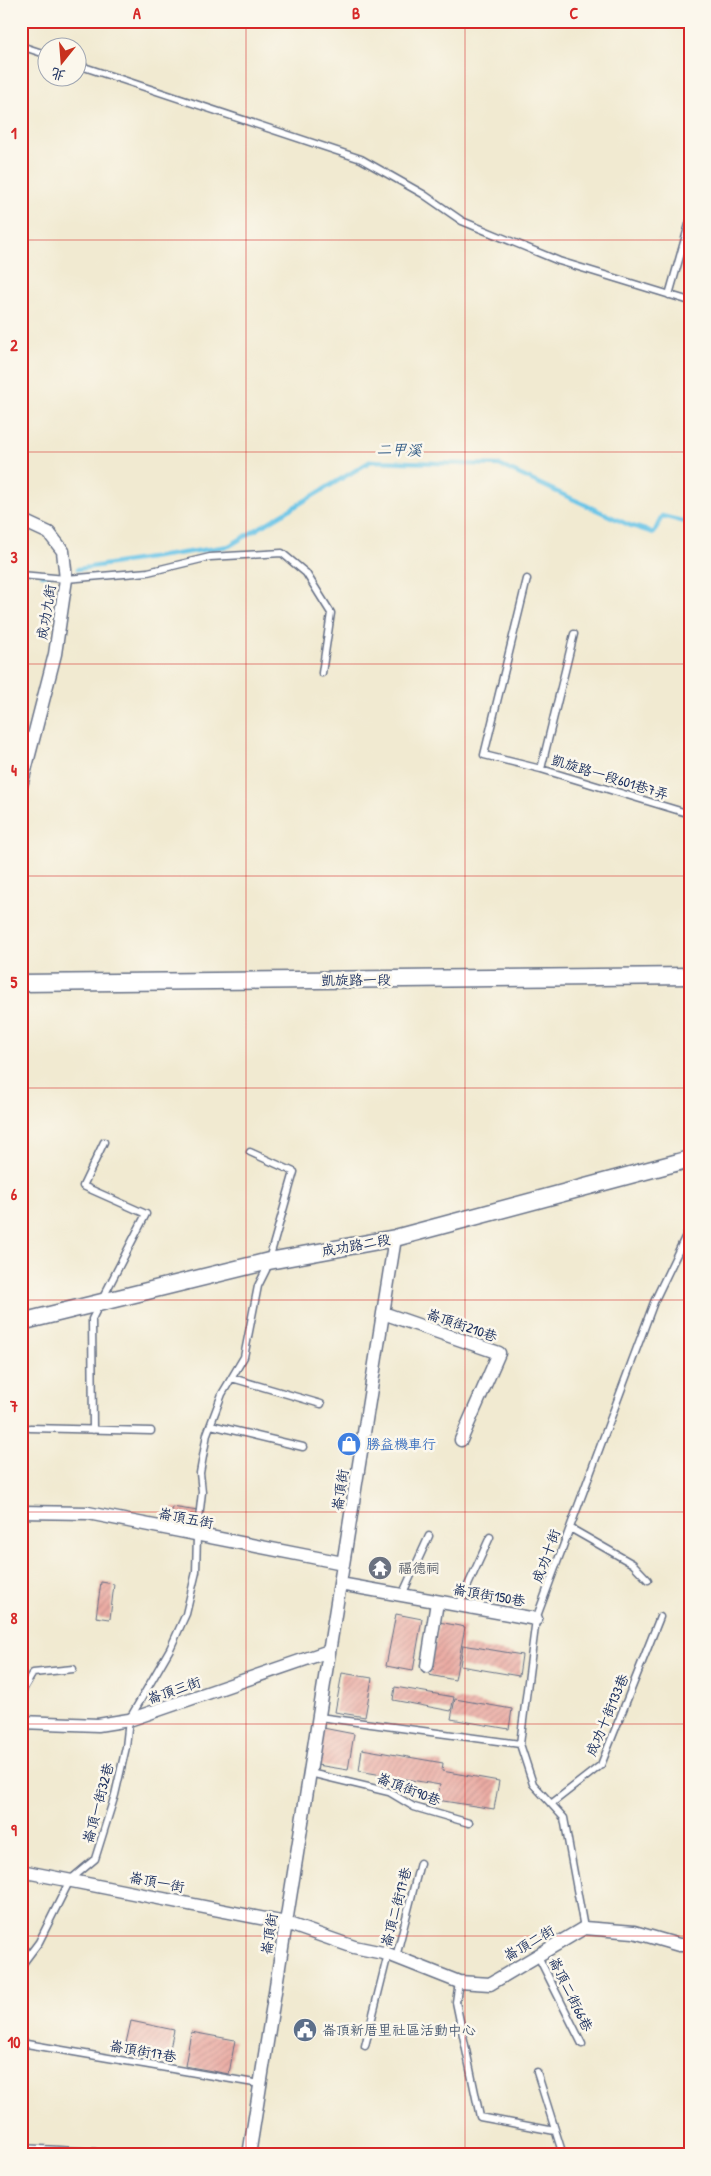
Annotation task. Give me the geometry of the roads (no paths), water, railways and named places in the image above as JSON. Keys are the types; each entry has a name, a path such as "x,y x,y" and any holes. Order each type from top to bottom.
{"street":[{"name":"成功九街","path":"21,520 50,534 63,551 66,579 54,654 21,786"},
{"name":"凱旋路一段","path":"21,983 690,976"},
{"name":"成功路二段","path":"21,1322 269,1260 395,1238 690,1159"},
{"name":"崙頂街","path":"249,2155 395,1238"},
{"name":"崙頂街210巷","path":"383,1313 499,1353 461,1440"},
{"name":"崙頂五街","path":"21,1512 88,1513 197,1536 343,1563"},
{"name":"崙頂街150巷","path":"340,1584 536,1619"},
{"name":"崙頂街150巷","path":"427,1666 437,1602"},
{"name":"崙頂三街","path":"21,1722 98,1725 128,1720 330,1650"},
{"name":"崙頂一街","path":"21,1871 286,1923"},
{"name":"崙頂二街","path":"286,1923 354,1946 392,1956 459,1982 490,1984 584,1928"},
{"path":"584,1928 634,1932 679,1945 690,1945"},
{"path":"21,2150 94,2155"}],"lane":[{"path":"21,46 38,52"},
{"path":"88,68 360,159 422,194 462,221 559,261 690,301"},
{"path":"669,295 690,221"},
{"path":"21,575 66,579 148,572 210,557 282,553 306,573 331,613 322,672"},
{"path":"527,579 484,756 541,770"},
{"name":"凱旋路一段601巷7弄","path":"574,634 541,770 690,814"},
{"path":"93,1430 92,1319 102,1303 146,1214 83,1186 104,1142"},
{"path":"128,1720 170,1649 186,1614 196,1572 197,1536 202,1492 200,1473 211,1425 222,1394 244,1358 258,1286 269,1260 294,1172 250,1152"},
{"name":"成功十街","path":"584,1928 564,1818 533,1784 520,1744 536,1619 654,1302 690,1227"},
{"path":"232,1378 321,1404"},
{"path":"211,1425 303,1447"},
{"path":"30,1428 151,1431"},
{"path":"570,1528 633,1564 648,1580"},
{"path":"402,1596 429,1536"},
{"path":"459,1605 490,1537"},
{"name":"成功十街133巷","path":"551,1804 601,1765 660,1617"},
{"path":"21,1693 33,1673 73,1669"},
{"path":"319,1717 520,1744"},
{"name":"崙頂一街32巷","path":"70,1880 95,1859 115,1795 126,1747 128,1720"},
{"name":"崙頂街90巷","path":"310,1772 389,1792 414,1807 469,1823"},
{"name":"崙頂二街17巷","path":"392,1956 420,1863"},
{"path":"21,1966 39,1942 70,1880"},
{"path":"365,2046 392,1956"},
{"name":"崙頂二街66巷","path":"538,1956 582,2044"},
{"path":"459,1982 456,2002 480,2117 556,2131"},
{"name":"崙頂街17巷","path":"21,2043 260,2084"},
{"path":"536,2072 563,2155"}],"waterway":[{"name":"二甲溪","path":"78,569 229,546 371,461 499,465 629,525 654,533 662,516 690,523"},
{"name":"二甲溪","path":"42,575 52,574"}],"place":[{"name":"勝益機車行","path":"349,1444"},
{"name":"福德祠","path":"380,1568"},
{"name":"崙頂新厝里社區活動中心","path":"305,2030"}]}
